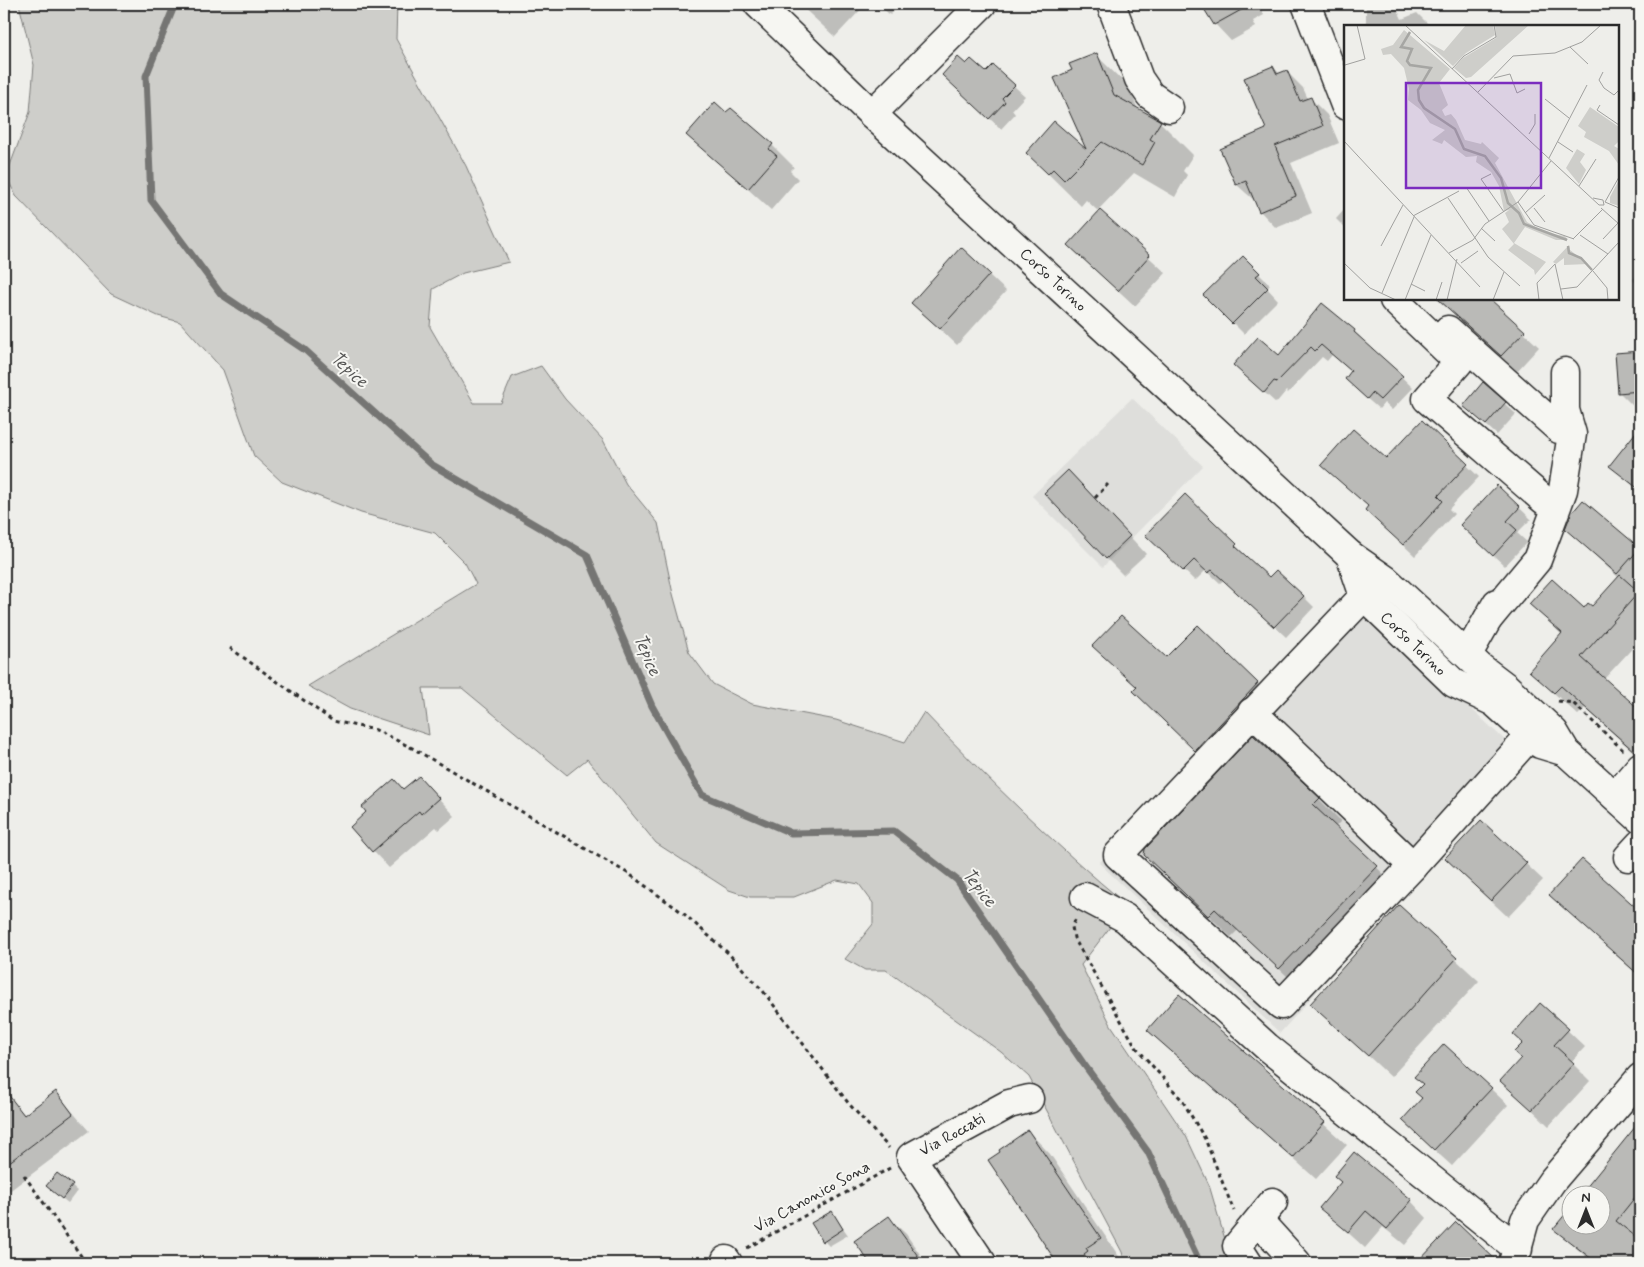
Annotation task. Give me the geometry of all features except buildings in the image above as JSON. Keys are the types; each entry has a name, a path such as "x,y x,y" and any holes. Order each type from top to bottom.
{"street":[{"name":"Corso Torino","path":"758,4 872,114 1350,555 1370,589 1472,670 1506,687 1554,732 1566,752 1640,819"},
{"path":"872,114 982,4"},
{"path":"1111,4 1139,79 1150,95 1169,108"},
{"path":"1306,4 1344,101"},
{"path":"1405,300 1562,420 1572,434 1563,490 1537,560 1488,619"},
{"path":"1405,300 1459,362 1427,399 1544,500"},
{"path":"1472,670 1488,619 1528,545 1544,500 1562,420 1565,372"},
{"path":"1370,589 1118,856 1282,1004 1413,866 1530,736"},
{"name":"Corso Torino","path":"1472,670 1494,702 1530,736 1540,744 1566,752"},
{"path":"1252,712 1413,866"},
{"path":"1615,796 1640,767"},
{"path":"1085,897 1125,918 1267,1047 1422,1173 1516,1256 1525,1220 1552,1181 1640,1078"},
{"name":"Via Roccati","path":"982,1263 906,1160 1008,1104 1029,1099"},
{"path":"1256,1231 1297,1263"}],"path":[{"path":"1094,498 1108,484"},
{"path":"230,648 333,721 376,730 414,749 628,874 683,913 728,953 763,991 849,1104 906,1160"},
{"path":"1085,897 1072,927 1074,938 1136,1047 1182,1100 1256,1231"},
{"name":"Via Canonico Sona","path":"727,1262 906,1160"},
{"path":"24,1175 86,1263"}],"shaded area":[{"path":"19,4 397,4 396,39 466,166 509,262 463,273 433,289 430,327 474,403 501,403 512,377 541,366 565,399 603,440 626,484 658,523 673,594 689,652 713,684 752,704 836,720 905,742 924,712 1022,812 1127,905 1081,965 1111,1025 1186,1136 1209,1185 1232,1263 1125,1263 1122,1252 1029,1077 1001,1052 886,970 865,970 845,959 873,924 873,903 859,884 837,880 794,897 750,897 729,890 656,843 587,759 567,775 462,688 423,688 429,735 350,709 308,686 476,584 465,563 435,533 361,513 282,482 254,456 223,370 180,322 158,316 111,294 16,196 6,176 30,112 34,65"},
{"path":"1132,398 1203,466 1103,567 1032,496"},
{"path":"1347,599 1376,619 1511,746 1422,875 1280,1033 1099,863"}],"waterway":[{"name":"Tepice","path":"175,4 146,76 151,200 221,294 305,350 431,464 587,555 652,706 702,795 791,833 894,831 957,880 1083,1063 1148,1152 1200,1263"}]}
